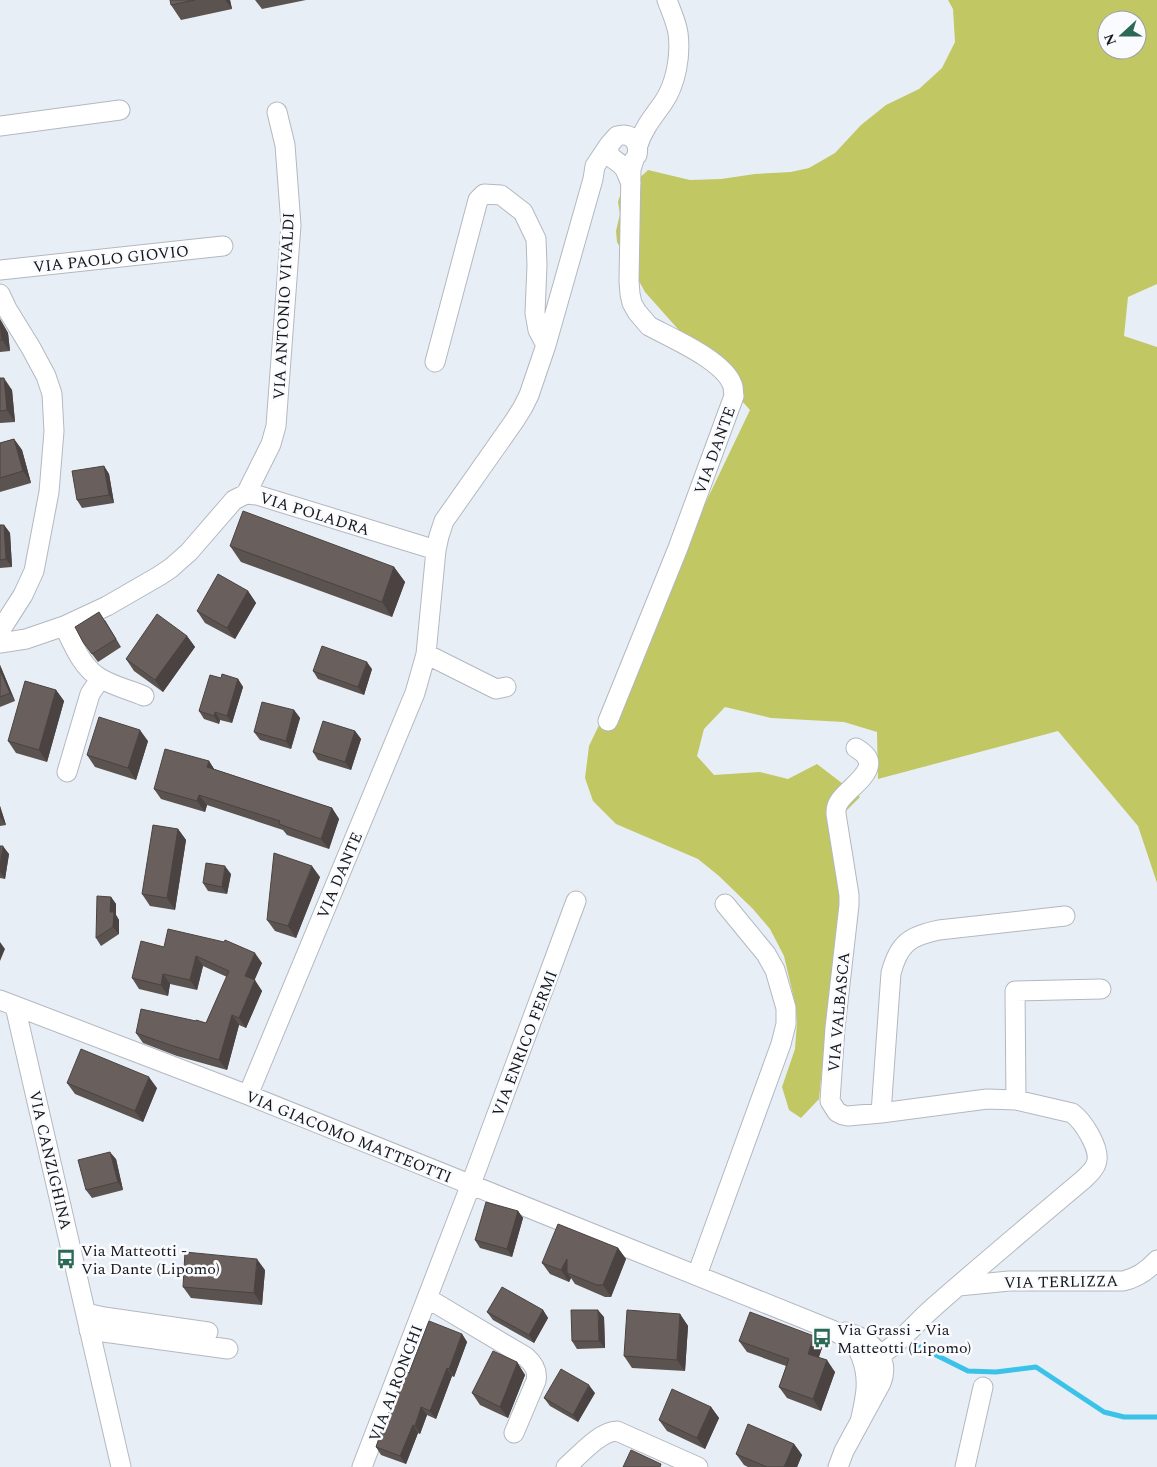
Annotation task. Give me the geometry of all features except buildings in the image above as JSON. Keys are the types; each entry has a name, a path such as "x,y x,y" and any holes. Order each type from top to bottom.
{"street":[{"path":"593,179 601,170 627,158 674,83 678,32 667,0"},
{"path":"0,126 120,110"},
{"name":"VIA ANTONIO VIVALDI","path":"246,494 271,444 276,426 291,225 285,145 277,112"},
{"path":"627,158 610,155 616,140 653,116"},
{"path":"616,140 632,137 627,158"},
{"name":"VIA DANTE","path":"248,1095 415,693 426,654 436,550 444,522 523,407 546,345 593,179 595,166 616,140"},
{"name":"VIA DANTE","path":"608,720 678,548 734,396 732,384 726,373 701,353 649,326 632,303 629,282 631,169 627,158"},
{"path":"435,362 478,200 484,194 501,195 523,212 536,240 535,313 538,330 546,345"},
{"name":"VIA PAOLO GIOVIO","path":"0,270 223,246"},
{"path":"0,294 46,376 52,394 54,431 49,492 34,571 29,585 0,631"},
{"name":"VIA POLADRA","path":"0,643 26,639 64,626 107,606 171,568 189,552 234,500 246,494 257,495 436,550"},
{"path":"64,626 77,652 88,668 100,678 144,696"},
{"path":"426,654 496,689 506,687"},
{"path":"67,772 90,694 100,678"},
{"name":"VIA VALBASCA","path":"856,748 864,752 868,766 864,776 836,807 849,905 834,1028 830,1101 837,1112 843,1115 882,1113 987,1099 1016,1100 1072,1113 1083,1123 1096,1150 1097,1163 1084,1179 872,1360"},
{"name":"VIA ENRICO FERMI","path":"471,1184 576,901"},
{"path":"697,1275 782,1044 786,1024 786,1008 775,970 766,954 725,904"},
{"path":"882,1113 891,973 895,959 902,946 911,939 940,930 1065,916"},
{"path":"1016,1100 1015,991 1101,989"},
{"name":"VIA GIACOMO MATTEOTTI","path":"8,1003 248,1095 832,1330 854,1344 861,1355 872,1360"},
{"name":"VIA CANZIGHINA","path":"8,1003 88,1321 121,1467"},
{"name":"VIA AI RONCHI","path":"362,1467 471,1184"},
{"name":"VIA TERLIZZA","path":"959,1286 1009,1281 1123,1281 1142,1273 1157,1260"},
{"path":"427,1298 531,1361 537,1374 536,1381 514,1433"},
{"path":"88,1321 104,1317 208,1332"},
{"path":"88,1321 228,1349"},
{"path":"838,1467 844,1451 860,1422 872,1360"},
{"path":"965,1467 983,1387"},
{"path":"566,1467 602,1436 611,1431 617,1431 698,1467"}],"green space":[{"path":"948,0 1157,0 1157,284 1128,297 1124,336 1157,347 1157,883 1138,826 1058,731 878,779 877,732 844,722 771,718 725,707 704,729 697,756 714,775 760,772 788,779 817,764 860,797 834,823 846,893 827,1051 822,1069 819,1099 801,1118 789,1110 782,1087 795,1049 797,1022 795,1003 784,956 770,929 753,909 719,876 698,859 616,824 593,801 585,778 589,746 750,410 645,292 617,242 616,231 620,214 618,202 620,196 648,170 690,180 791,172 809,168 835,153 861,125 886,105 919,89 942,68 955,42 953,9"}],"waterway":[{"path":"916,1345 968,1371 996,1372 1036,1367 1104,1412 1124,1417 1157,1417"}],"place":[{"name":"Via Matteotti - Via Dante (Lipomo)","path":"66,1259"},
{"name":"Via Grassi - Via Matteotti (Lipomo)","path":"822,1338"}]}
